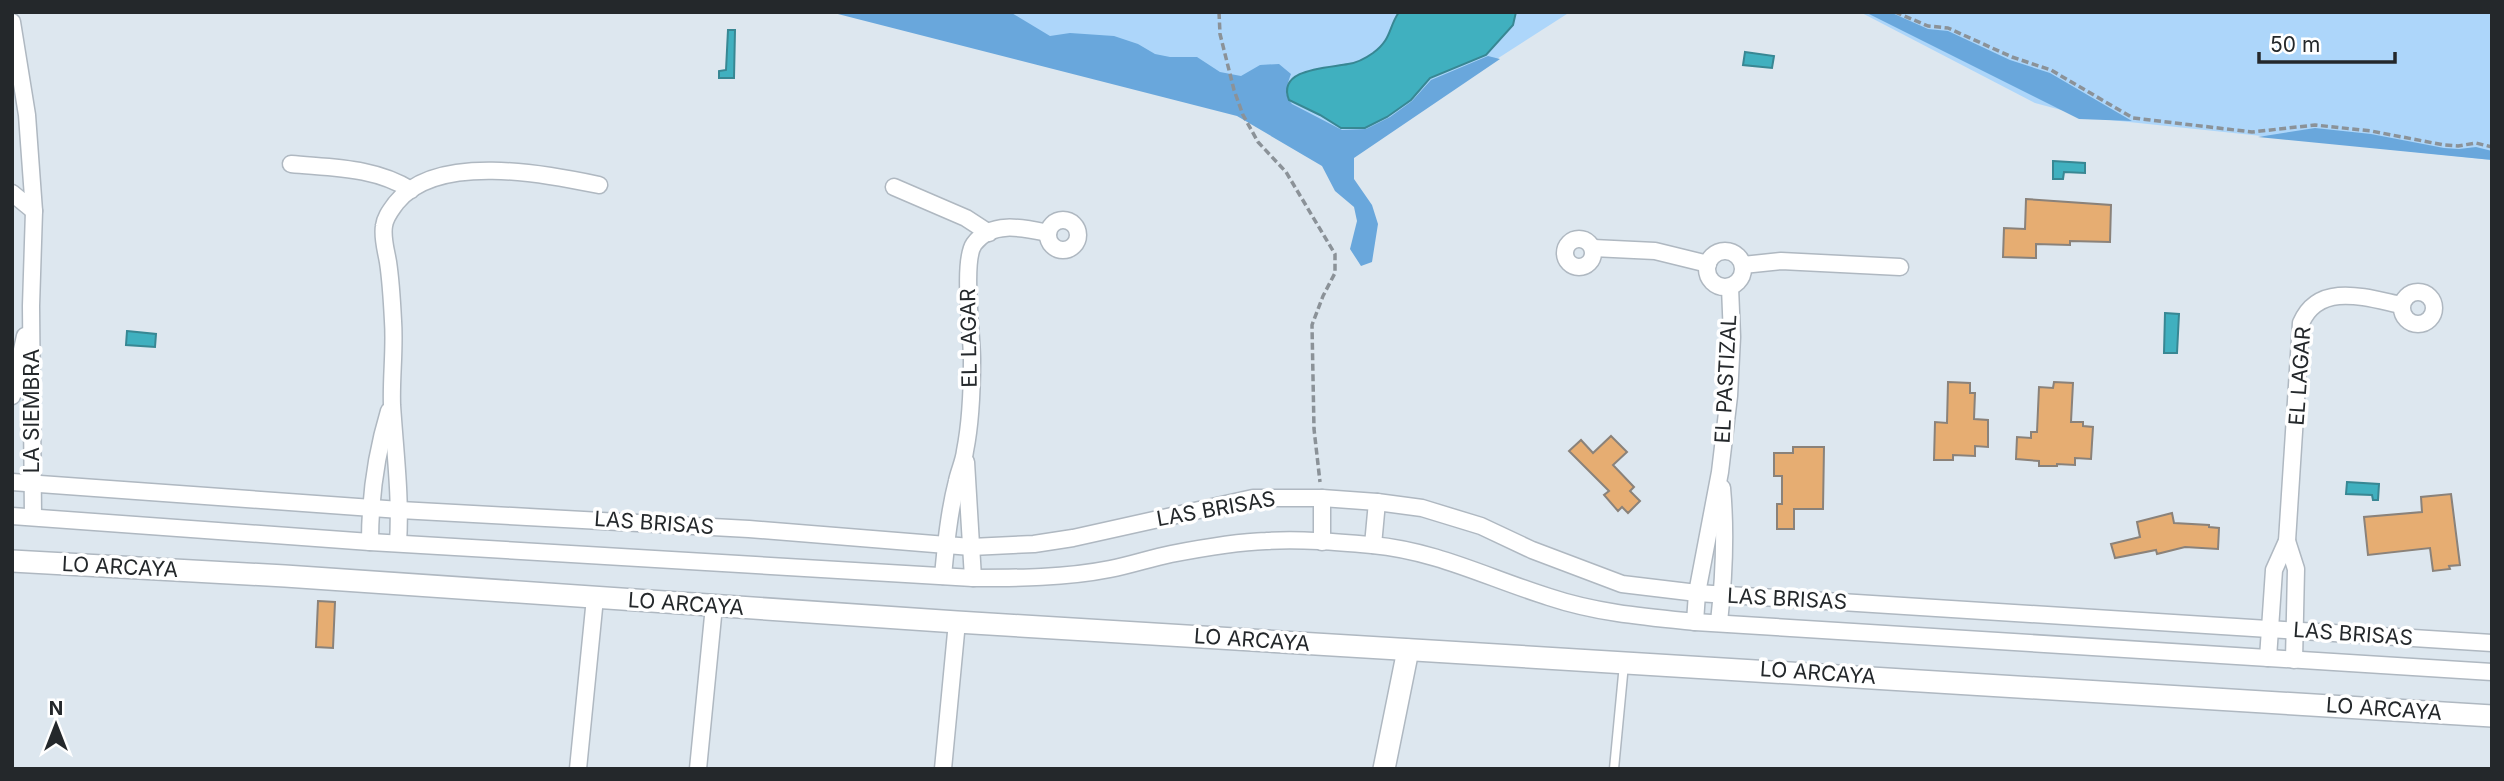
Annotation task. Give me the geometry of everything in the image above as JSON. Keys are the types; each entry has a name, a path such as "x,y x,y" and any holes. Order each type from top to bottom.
{"street":[{"name":"LA SIEMBRA","path":"12,22 27,115 34,211 31,306 33,517"},
{"path":"291,164 372,172 396,180 411,190"},
{"path":"398,543 400,510 392,402 394,327 384,226 393,207 411,190 429,179 456,173 536,175 599,185"},
{"path":"894,187 966,218 989,233 1011,227 1048,233"},
{"path":"12,194 34,211"},
{"name":"EL LAGAR","path":"965,452 972,362 967,266 974,244 989,233"},
{"path":"1593,248 1655,251 1708,264"},
{"path":"1726,251 1737,256 1743,265 1739,281 1730,287 1719,286 1710,279 1708,264 1715,254 1726,251"},
{"path":"1743,265 1781,261 1900,267"},
{"name":"EL PASTIZAL","path":"1720,472 1729,396 1732,337 1730,287"},
{"name":"EL LAGAR","path":"2287,541 2303,319 2317,303 2342,295 2401,305"},
{"name":"LA SIEMBRA","path":"12,396 31,306"},
{"path":"370,542 370,507 380,441 392,402"},
{"path":"943,576 956,481 965,452"},
{"path":"965,452 973,578"},
{"path":"1695,622 1697,593 1720,472"},
{"path":"1719,622 1723,595 1724,510 1720,472"},
{"name":"LAS BRISAS","path":"12,482 400,510 749,529 971,547 1034,544 1073,538 1253,498 1322,498 1422,508 1481,526 1532,550 1622,584 1723,595 2492,643"},
{"path":"1322,498 1322,542"},
{"path":"1373,545 1377,502"},
{"name":"LAS BRISAS","path":"12,516 370,542 973,578 1032,578 1074,574 1110,569 1170,554 1266,541 1373,545 1405,549 1451,561 1548,597 1596,611 1695,622 2492,672"},
{"path":"2268,658 2274,570 2287,541"},
{"path":"2287,541 2296,569 2294,660"},
{"name":"LO ARCAYA","path":"12,561 2492,716"},
{"path":"578,769 595,598"},
{"path":"698,769 714,606"},
{"path":"943,769 957,621"},
{"path":"1384,769 1408,650"}],"lane":[{"path":"1614,769 1624,661"}],"path":[{"path":"1219,12 1220,34 1243,115 1258,142 1286,172 1335,254 1335,273 1312,326 1314,429 1322,498"},
{"path":"1895,12 1928,26 1948,28 2012,57 2051,70 2133,118 2252,132 2315,125 2371,131 2444,145 2476,143 2492,147"}],"shaded area":[{"path":"830,12 1010,12 1050,36 1070,33 1114,36 1138,44 1155,54 1197,57 1220,72 1241,76 1260,65 1279,64 1291,74 1287,86 1289,101 1342,130 1366,129 1390,117 1412,101 1431,80 1488,56 1500,59 1354,158 1354,179 1372,205 1378,224 1372,262 1361,266 1350,249 1357,221 1354,207 1335,191 1322,166 1237,116"},
{"path":"836,12 1570,12 1346,156 1238,115"},
{"path":"1399,12 1516,12 1513,25 1486,55 1430,78 1411,100 1365,128 1341,128 1289,100 1287,89 1290,81 1297,76 1306,71 1354,63 1373,53 1387,38"},
{"path":"1860,12 2492,12 2492,160 2091,118 2035,103"},
{"path":"1865,12 1890,12 1928,29 1948,31 2010,60 2050,73 2132,121 2079,119"},
{"path":"728,30 735,30 734,78 719,78 719,71 726,70"},
{"path":"1745,52 1774,56 1772,68 1743,65"},
{"path":"2315,128 2371,134 2444,148 2476,147 2492,151 2492,160 2258,137"},
{"path":"2053,161 2085,163 2085,173 2064,172 2063,179 2053,179"},
{"path":"2165,313 2179,314 2177,353 2164,353"},
{"path":"127,331 156,334 155,347 126,345"},
{"path":"2347,482 2379,484 2378,500 2373,500 2372,495 2346,494"}],"building":[{"path":"2026,199 2111,205 2110,242 2036,244 2036,258 2003,257 2004,228 2025,229"},
{"path":"1948,382 1970,383 1970,393 1975,393 1974,419 1988,420 1988,447 1975,446 1975,456 1953,455 1953,460 1934,460 1935,422 1947,423"},
{"path":"2054,382 2073,383 2071,422 2083,422 2083,426 2093,427 2091,459 2075,458 2075,465 2039,466 2039,461 2016,459 2017,437 2031,438 2031,432 2037,432 2039,387 2053,388"},
{"path":"1611,436 1627,452 1613,465 1634,487 1630,491 1640,501 1628,513 1622,507 1618,511 1604,495 1609,491 1569,451 1581,440 1593,453"},
{"path":"1793,447 1824,447 1823,509 1794,509 1794,529 1777,529 1777,504 1782,504 1782,476 1774,476 1774,453 1793,453"},
{"path":"2451,494 2460,565 2433,571 2430,548 2368,555 2364,517 2422,512 2421,497"},
{"path":"2172,513 2174,523 2219,528 2218,549 2185,547 2157,554 2156,550 2115,558 2111,544 2140,537 2137,522"},
{"path":"318,601 335,602 333,648 316,647"}]}
